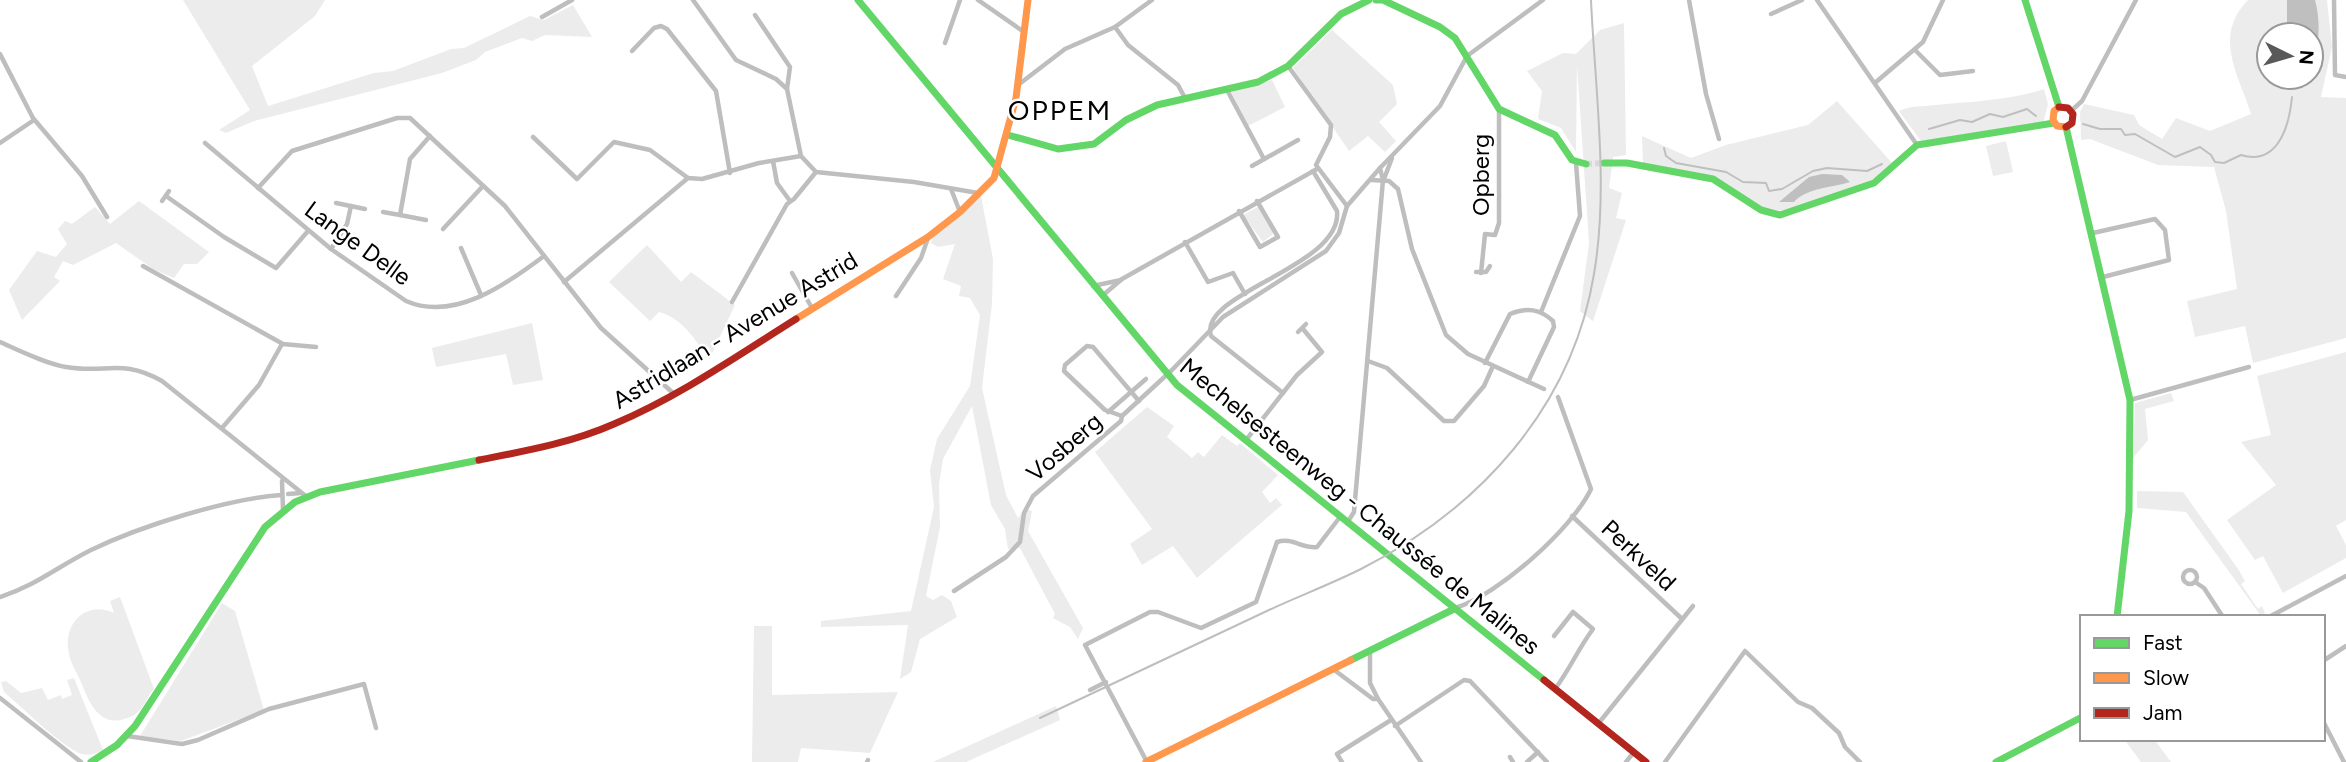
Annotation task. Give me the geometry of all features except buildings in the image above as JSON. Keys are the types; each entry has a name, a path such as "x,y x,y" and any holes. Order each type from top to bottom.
{"street":[{"path":"542,17 572,0"},
{"path":"693,0 736,60 776,79 787,89"},
{"name":"Mechelsesteenweg - Chaussée de Malines","path":"858,0 1167,375 1245,441 1634,752 1641,761"},
{"path":"945,43 960,0"},
{"path":"978,0 1026,33"},
{"name":"Astridlaan - Avenue Astrid","path":"91,762 127,736 262,533 283,509 304,495 547,447 596,432 673,394 929,237 960,212 994,178 1008,135 1026,33 1028,0"},
{"path":"1018,85 1065,49 1115,27 1152,0"},
{"path":"1008,135 1058,149 1094,144 1146,110 1264,80 1288,66 1341,15 1368,0"},
{"path":"1376,0 1383,0 1440,27 1455,38 1499,109 1555,135 1576,163 1580,216 1541,312"},
{"path":"1467,56 1543,0"},
{"path":"1689,0 1706,94 1719,139"},
{"path":"1771,15 1802,0"},
{"path":"1817,0 1917,145"},
{"path":"1876,82 1916,51 1931,32 1943,0"},
{"path":"2025,0 2059,107"},
{"path":"2071,111 2082,101 2136,0"},
{"path":"2334,0 2335,75 2346,77"},
{"path":"755,15 790,67 787,89 801,156 816,172 979,193"},
{"path":"632,51 654,28 661,26 667,29 716,91 730,173"},
{"path":"1115,27 1128,45 1178,85 1185,98"},
{"path":"1916,51 1940,75 1973,71"},
{"path":"0,54 34,120 82,176 107,217"},
{"name":"Vosberg","path":"954,591 1013,550 1020,542 1024,513 1032,496 1121,421 1122,416 1167,375 1209,331 1229,313 1326,251 1339,233 1347,206 1440,106 1467,56"},
{"path":"1101,296 1122,279 1315,170 1330,137 1331,125 1288,66"},
{"path":"1227,90 1264,159"},
{"path":"2059,107 2071,111"},
{"path":"2051,124 2053,114 2059,107"},
{"name":"Opberg","path":"1490,266 1478,272 1485,234 1495,235 1499,223 1499,109"},
{"path":"2066,127 2073,120 2071,111"},
{"path":"258,188 292,151 397,118 410,118 513,216 601,328 673,394"},
{"path":"0,143 34,120"},
{"path":"1604,163 1634,164 1713,179 1761,210 1780,215 1874,183 1917,145 2051,124 2066,127"},
{"path":"2066,127 2130,400 2128,493 2118,615"},
{"path":"400,215 410,159 430,136"},
{"path":"533,136 577,179 614,142 650,150 688,178 712,179 774,160 801,156"},
{"path":"1252,166 1298,140"},
{"name":"Lange Delle","path":"205,144 331,249 406,301 420,307 454,305 481,295 504,285 544,256"},
{"path":"774,160 777,183 790,201"},
{"path":"1576,163 1586,164"},
{"path":"1347,523 1354,512 1386,165"},
{"path":"1380,168 1383,180"},
{"path":"1315,170 1347,206"},
{"name":"Vosberg","path":"1209,331 1212,318 1318,247 1332,232 1338,217 1336,208 1315,170"},
{"path":"732,302 790,201 816,172"},
{"path":"564,282 688,178"},
{"path":"1370,180 1392,182 1398,189 1412,249 1444,332 1457,346 1485,363 1544,389"},
{"path":"443,229 483,186"},
{"path":"950,188 960,212"},
{"path":"166,196 224,237 276,268 308,231"},
{"path":"1239,211 1260,247 1278,237 1257,201"},
{"path":"336,203 365,209"},
{"path":"331,249 347,224 351,206"},
{"path":"383,212 426,220"},
{"path":"2093,233 2155,219 2162,223 2165,230 2169,260 2103,277"},
{"path":"896,296 921,258 929,237"},
{"path":"1185,242 1209,282 1233,273 1245,294"},
{"path":"461,248 481,295"},
{"path":"143,265 282,344 316,347"},
{"path":"792,273 812,308"},
{"path":"1093,286 1122,279"},
{"path":"1485,363 1510,314 1530,309 1541,312 1550,318 1554,327 1528,382"},
{"path":"1302,328 1328,356"},
{"path":"1209,331 1283,393"},
{"path":"0,342 65,367 124,366 141,369 162,381 304,495"},
{"path":"222,428 259,385 282,344"},
{"path":"1122,416 1108,412 1064,371 1065,365 1087,346 1093,347 1129,393 1139,401"},
{"path":"1245,441 1283,393 1322,352"},
{"path":"1368,361 1387,368 1444,421 1450,422 1454,421 1480,391 1493,366"},
{"path":"2130,400 2249,367"},
{"path":"1108,412 1146,379"},
{"path":"1340,517 1317,547 1311,548 1287,538 1278,542 1256,602 1229,616 1201,628 1158,612 1150,612 1085,645 1146,762 1513,576 1572,516 1591,489 1558,397"},
{"path":"282,480 283,509"},
{"path":"288,494 304,495"},
{"path":"0,597 42,581 90,551 142,531 241,501 281,495"},
{"name":"Perkveld","path":"1572,516 1682,619"},
{"path":"2273,615 2346,576"},
{"path":"2195,582 2204,588 2222,615"},
{"path":"1598,724 1693,606"},
{"path":"1554,636 1573,612 1593,629 1574,654 1570,671 1555,689"},
{"path":"2325,660 2346,646"},
{"path":"1370,650 1370,683 1391,720 1421,762"},
{"path":"1665,762 1745,651 1798,702 1812,708 1839,733 1846,747 1860,762"},
{"path":"1333,669 1373,699 1378,699"},
{"path":"1395,726 1464,680 1470,681 1548,762"},
{"path":"1090,690 1105,682"},
{"path":"127,736 182,744 198,740 269,709 364,684 376,728"},
{"path":"0,698 81,762"},
{"path":"1996,762 2080,718"},
{"path":"1342,762 1337,754 1391,720"},
{"path":"2325,726 2344,762"},
{"path":"1527,762 1538,752"},
{"path":"1626,762 1634,752"}],"shaded area":[{"path":"183,0 325,0 315,16 252,66 268,106 374,73 393,71 451,49 464,48 530,16 544,20 573,5 592,37 545,35 532,41 522,38 442,73 254,121 226,133 219,130 250,110"},
{"path":"2248,0 2327,0 2332,47 2325,79 2325,21 2255,21 2255,91 2322,91 2321,97 2346,98 2346,338 2253,363 2245,326 2195,337 2187,301 2237,289 2226,211 2214,167 2158,165 2090,139 2081,140 2080,112 2084,104 2134,115 2139,125 2162,139 2176,118 2210,131 2251,114 2235,71 2230,42 2237,14"},
{"path":"2287,0 2315,0 2318,21 2287,21"},
{"path":"1624,23 1626,155 1613,157 1609,188 1622,193 1616,218 1626,220 1593,321 1580,311 1589,243 1577,65 1576,152 1561,128 1538,119 1542,91 1527,71 1563,53 1576,54 1600,30"},
{"path":"1332,30 1393,85 1397,104 1379,122 1396,141 1385,152 1368,136 1349,151 1293,68"},
{"path":"1272,80 1285,107 1248,126 1231,92"},
{"path":"2044,89 2048,104 2043,124 1921,141 1899,111 1913,107 2004,98"},
{"path":"1837,101 1892,163 1873,180 1798,208 1777,211 1761,208 1713,176 1643,163 1642,136 1691,158 1726,145 1808,125"},
{"path":"2006,141 2013,172 1993,176 1986,146"},
{"path":"1822,174 1842,175 1850,182 1806,193 1794,202 1779,202 1809,177"},
{"path":"981,196 993,259 992,304 982,388 1006,495 1018,518 1025,509 1032,511 1028,531 1083,628 1078,639 1070,627 1053,618 1055,614 1020,548 1008,549 1005,529 991,505 972,406 943,459 939,484 940,527 926,596 933,600 942,595 951,601 957,617 920,639 911,672 900,679 908,625 821,627 821,621 911,611 934,507 930,470 937,439 970,386 980,315 970,298 959,296 961,286 943,279 955,244 938,247 931,243 933,237"},
{"path":"139,201 209,252 197,264 184,264 174,278 153,269 116,243 73,265 63,261 54,277 60,281 22,320 9,290 37,251 56,257 67,244 58,229 65,221 72,224 95,207 110,224"},
{"path":"1258,207 1274,233 1263,242 1243,215"},
{"path":"647,245 681,282 691,272 735,305 709,360 694,338 675,319 659,312 650,321 609,282"},
{"path":"532,323 543,380 513,385 506,354 436,367 432,348"},
{"path":"2346,352 2346,520 2336,526 2346,545 2346,558 2283,593 2263,556 2255,560 2227,520 2276,485 2241,442 2271,435 2257,376"},
{"path":"2171,393 2174,401 2145,409 2148,440 2133,458 2135,403"},
{"path":"1147,407 1174,426 1167,437 1192,458 1198,452 1204,457 1222,435 1237,446 1240,443 1278,475 1262,492 1270,503 1276,498 1282,505 1197,578 1173,546 1142,565 1130,544 1152,529 1095,452"},
{"path":"2137,491 2183,492 2238,569 2245,581 2241,584 2258,609 2262,606 2265,613 2260,615 2186,512 2137,508"},
{"path":"120,597 154,689 135,714 120,720 111,720 98,713 88,699 68,651 68,637 75,621 81,615 96,609 114,613 110,601"},
{"path":"222,603 235,611 264,710 181,741 140,736"},
{"path":"754,626 772,626 772,695 898,692 870,753 801,748 798,762 752,762"},
{"path":"74,678 103,750 92,754 85,755 74,750 54,736 4,692 1,682 6,681 21,693 42,688 48,700 61,695 62,699 72,695 67,680"},
{"path":"1056,706 1060,720 966,762 933,762"},
{"path":"2125,741 2155,741 2171,762 2141,762"}],"waterway":[{"path":"2083,124 2100,129 2121,129 2125,135 2135,134 2175,157 2200,147 2211,155 2215,162 2224,163 2241,155 2253,157 2272,150 2284,132 2292,97"},
{"path":"1929,129 1960,120 1972,122 1990,114 2003,117 2027,109 2036,116"},
{"path":"1664,148 1666,156 1676,163 1726,172 1743,182 1766,183 1769,191 1782,189 1813,171 1827,168 1867,171 1882,164"}],"tunnel":[{"path":"1586,164 1604,163"}],"tram line":[{"path":"1040,718 1338,580 1404,545 1481,485 1514,449 1542,410 1565,368 1583,323 1594,274 1601,173 1591,0"}],"traffic: fast":[{"path":"858,0 1177,385 1544,680"},
{"path":"1008,135 1058,149 1094,144 1126,120 1157,105 1258,82 1288,66 1341,14 1369,0"},
{"path":"1376,0 1383,0 1440,27 1455,38 1499,109 1555,135 1572,160 1586,164"},
{"path":"2025,0 2059,107"},
{"path":"1604,163 1627,163 1713,179 1761,210 1780,215 1874,183 1917,145 2054,123"},
{"path":"2066,127 2130,400 2129,511 2117,615"},
{"path":"91,762 117,745 135,726 265,527 295,502 320,492 479,460"},
{"path":"1351,660 1454,609"},
{"path":"1996,762 2080,718"}],"traffic: slow":[{"path":"796,319 928,237 960,212 994,178 1016,98 1028,0"},
{"path":"2059,107 2054,111 2053,120 2057,126 2066,127"},
{"path":"1146,762 1351,660"}],"traffic: jam":[{"path":"2059,107 2068,108 2073,114 2072,123 2066,127"},
{"path":"479,460 565,441 614,424 684,389 796,319"},
{"path":"1544,680 1646,762"}],"district":[{"name":"OPPEM","path":"1060,110"}]}
